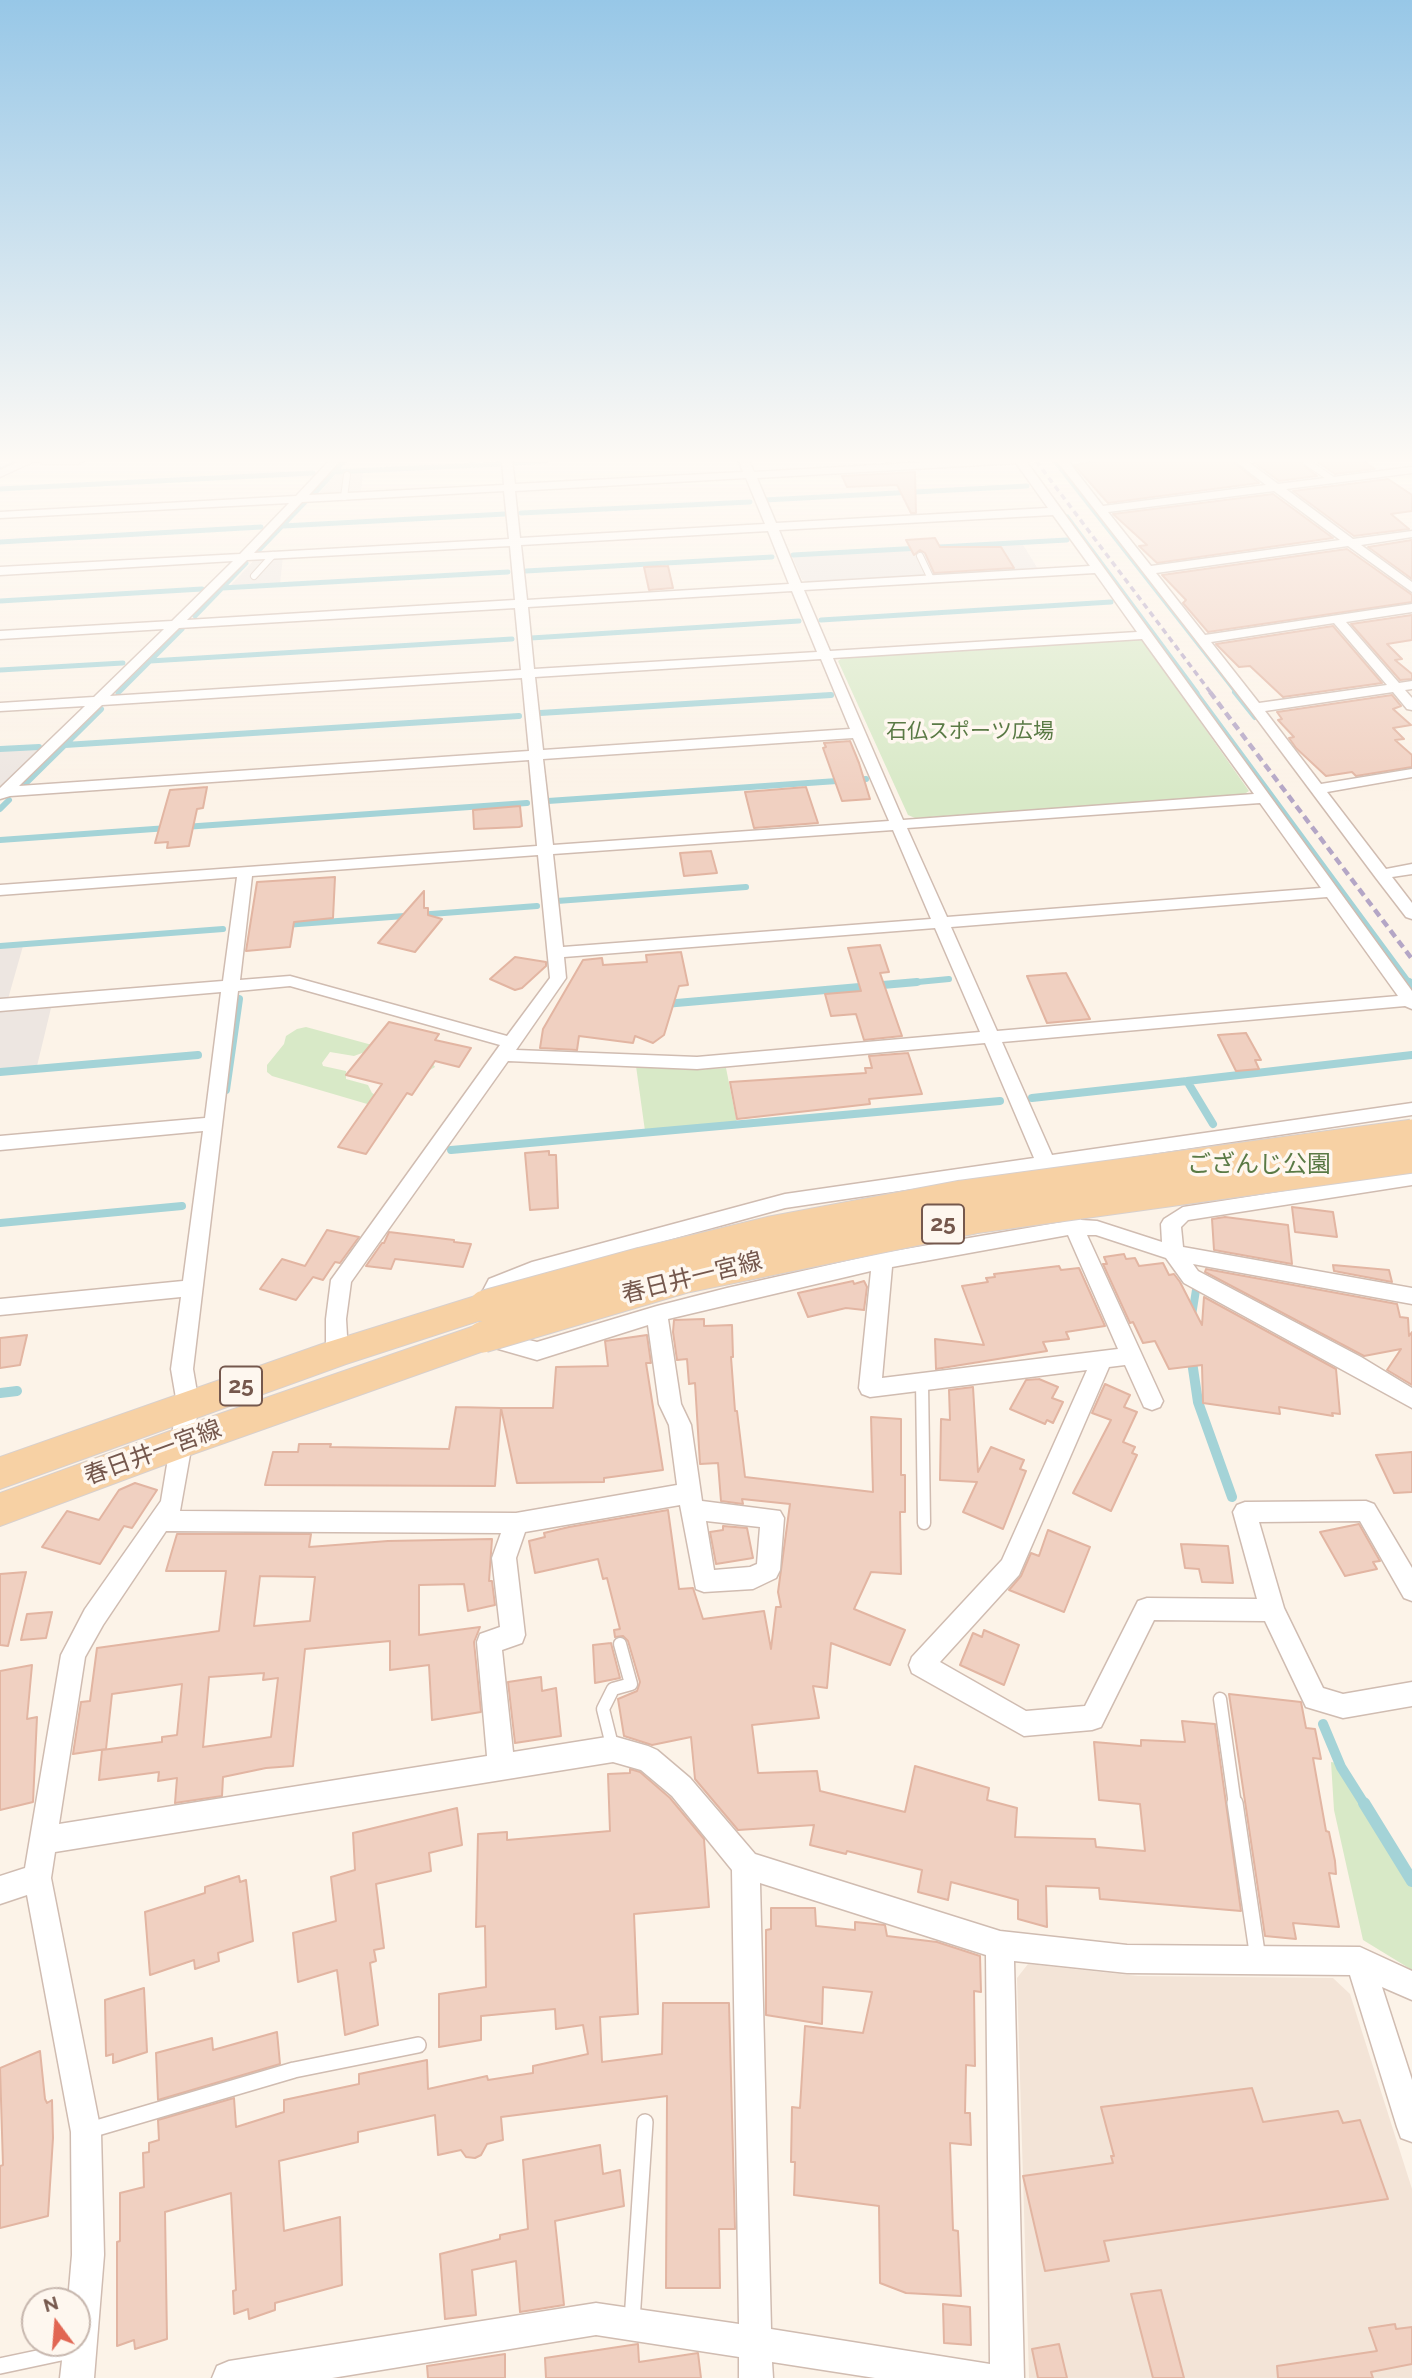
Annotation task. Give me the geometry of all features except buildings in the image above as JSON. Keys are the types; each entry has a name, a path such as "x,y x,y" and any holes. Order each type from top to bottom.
{"main road":[{"name":"春日井一宮線","path":"0,1510 184,1442 484,1322 642,1263 771,1232 962,1196 1412,1135"},
{"name":"春日井一宮線","path":"0,1473 337,1353 946,1223 1412,1157"}],"street":[{"path":"1,792 228,572"},
{"path":"337,1353 336,1319 341,1280 558,978 518,572"},
{"path":"791,572 1044,1161 1152,1401"},
{"path":"0,635 1048,572"},
{"path":"1099,572 1411,1001"},
{"path":"1151,572 1412,914"},
{"path":"1391,572 1411,586"},
{"path":"1202,639 1412,608"},
{"path":"1337,619 1412,706"},
{"path":"0,707 1145,635"},
{"path":"1256,708 1412,685"},
{"path":"1,792 858,733"},
{"path":"1317,789 1412,773"},
{"path":"0,890 1264,798"},
{"path":"1381,875 1412,869"},
{"path":"85,2287 88,2255 86,2132 37,1878 73,1655 94,1617 172,1504 188,1405 182,1369 245,872"},
{"path":"555,953 942,925 1332,892"},
{"path":"0,1005 290,981 509,1049 697,1063 1411,1001"},
{"path":"1412,1108 785,1201 532,1270 496,1285 484,1322 537,1351 657,1314 882,1261 1074,1227 1097,1228 1173,1254 1412,1296"},
{"path":"0,1143 214,1124"},
{"path":"1412,1178 1183,1214 1171,1224 1173,1254 1191,1278 1353,1363 1412,1399"},
{"path":"882,1261 870,1388 1132,1356"},
{"path":"0,1307 192,1288"},
{"path":"161,1521 516,1523 691,1502 680,1425 670,1404 657,1314"},
{"path":"1102,1360 1011,1567 921,1665 1024,1724 1092,1718 1147,1609 1272,1610"},
{"path":"1412,1590 1366,1511 1245,1512 1272,1610 1315,1698 1343,1706 1412,1694"},
{"path":"501,1767 489,1642 513,1634 504,1558 516,1523"},
{"path":"43,1840 613,1749 648,1759 673,1780 746,1866 1000,1945 1127,1959 1360,1961 1412,1986"},
{"path":"746,1866 756,2378"},
{"path":"0,1890 37,1878"},
{"path":"1000,1945 1007,2378"},
{"path":"1360,1961 1412,2127"},
{"path":"229,2378 596,2319 983,2378"},
{"path":"77,2378 79,2357"}],"lane":[{"path":"254,576 258,572"},
{"path":"928,572 931,579"},
{"path":"922,1382 924,1523"},
{"path":"613,1749 603,1709 613,1689 631,1684 620,1644"},
{"path":"1220,1699 1258,1960"},
{"path":"86,2132 294,2070 418,2045"},
{"path":"631,2325 645,2122"},
{"path":"0,2366 42,2357"}],"shaded area":[{"path":"243,572 281,572 280,584 229,587"},
{"path":"799,572 986,572 809,582 802,580"},
{"path":"41,748 1,787 0,787 0,750"},
{"path":"23,946 8,999 0,999 0,948"},
{"path":"51,1008 37,1066 0,1069 0,1012"},
{"path":"1028,1964 1138,1976 1333,1978 1350,1994 1412,2189 1412,2378 1029,2378 1017,1978"}],"green space":[{"name":"石仏スポーツ広場","path":"1134,639 1143,641 1249,791 1243,795 915,818 908,815 838,661 842,658"},
{"path":"306,1027 431,1061 435,1067 430,1070 421,1069 362,1053 354,1056 330,1052 322,1063 323,1066 346,1071 346,1079 368,1085 372,1093 396,1106 397,1109 391,1111 272,1076 267,1072 267,1065 284,1044 286,1036"},
{"path":"636,1066 693,1070 726,1068 737,1123 645,1131"},
{"path":"1331,1762 1337,1763 1412,1885 1412,1970 1363,1940 1334,1810"}],"waterway":[{"path":"195,616 237,572"},
{"path":"222,588 508,572"},
{"path":"1108,572 1197,693"},
{"path":"1142,572 1237,693"},
{"path":"0,601 202,589"},
{"path":"821,620 1111,602"},
{"path":"531,638 799,621"},
{"path":"150,661 182,629"},
{"path":"150,661 512,639"},
{"path":"118,693 150,661"},
{"path":"0,670 123,663"},
{"path":"1195,692 1410,984"},
{"path":"1235,692 1255,717"},
{"path":"540,713 831,695"},
{"path":"26,783 101,709"},
{"path":"65,745 519,716"},
{"path":"0,749 39,747"},
{"path":"548,801 866,779"},
{"path":"0,809 9,800"},
{"path":"184,827 527,803"},
{"path":"0,840 168,828"},
{"path":"557,901 746,887"},
{"path":"285,925 537,906"},
{"path":"0,946 223,929"},
{"path":"897,984 949,979"},
{"path":"665,1004 917,982"},
{"path":"1409,982 1412,986"},
{"path":"226,1090 239,999"},
{"path":"0,1072 198,1055"},
{"path":"1187,1081 1412,1055"},
{"path":"1032,1098 1187,1081"},
{"path":"1187,1081 1213,1124"},
{"path":"451,1150 1000,1101"},
{"path":"0,1223 182,1206"},
{"path":"1192,1315 1196,1290"},
{"path":"1191,1355 1198,1402 1232,1497"},
{"path":"0,1393 17,1391"},
{"path":"1323,1724 1341,1767 1365,1805"},
{"path":"1364,1803 1412,1881"}],"railway":[{"path":"1120,572 1211,693"},
{"path":"1210,692 1412,959"}],"park label":[{"name":"ござんじ公園","path":"1259,1165"}]}
